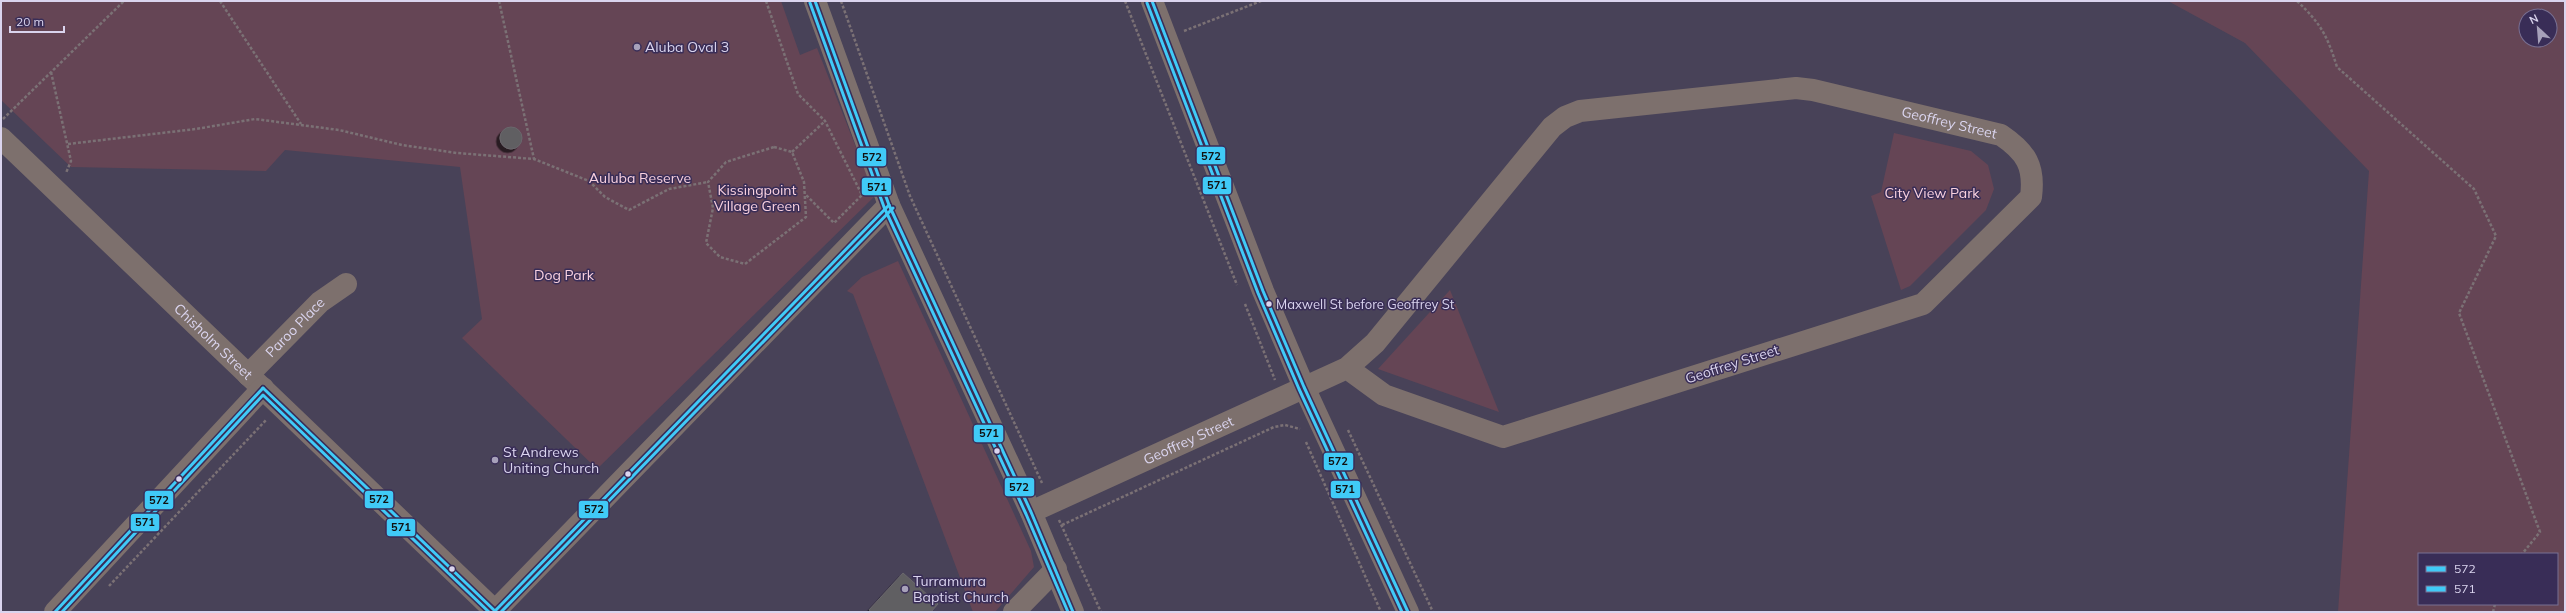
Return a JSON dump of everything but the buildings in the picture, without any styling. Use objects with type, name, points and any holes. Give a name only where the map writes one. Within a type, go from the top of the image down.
[{"type":"street","points":[[815,1],[889,205],[1031,512],[1073,612]]},
{"type":"street","points":[[1152,1],[1263,291],[1304,387],[1408,612]]},
{"type":"street","name":"Geoffrey Street","points":[[1031,512],[1346,368],[1375,343],[1552,127],[1565,117],[1580,111],[1796,88],[1813,90],[2001,135],[2019,148],[2030,165],[2033,181],[2032,197],[1923,304],[1503,438],[1384,394],[1346,368]]},
{"type":"street","name":"Chisholm Street","points":[[1,138],[495,612]]},
{"type":"street","points":[[495,612],[889,205]]},
{"type":"street","name":"Paroo Place","points":[[55,612],[255,382],[320,302],[346,284]]},
{"type":"street","points":[[1014,612],[1056,569]]},
{"type":"path","points":[[1,120],[124,1]]},
{"type":"path","points":[[220,1],[301,125]]},
{"type":"path","points":[[499,1],[534,159]]},
{"type":"path","points":[[766,1],[798,94],[825,121],[862,195],[834,223],[805,194]]},
{"type":"path","points":[[841,1],[910,196],[1042,483]]},
{"type":"path","points":[[1125,1],[1238,286]]},
{"type":"path","points":[[1166,38],[1261,1]]},
{"type":"path","points":[[2297,1],[2319,22],[2330,44],[2337,66],[2474,190],[2496,236],[2459,313],[2540,532],[2523,553]]},
{"type":"path","points":[[51,71],[71,161],[58,192]]},
{"type":"path","points":[[68,144],[196,129],[255,119],[339,130],[402,145],[457,153],[534,159],[589,181],[605,197],[629,210],[669,189],[708,182],[726,162],[752,152],[774,146],[792,152],[804,182],[806,217],[745,264],[720,257],[706,242],[713,208],[708,182]]},
{"type":"path","points":[[792,152],[825,121]]},
{"type":"path","points":[[1244,301],[1276,381]]},
{"type":"path","points":[[106,589],[269,417]]},
{"type":"path","points":[[1297,423],[1381,612]]},
{"type":"path","points":[[1062,525],[1274,427],[1285,425],[1300,429]]},
{"type":"path","points":[[1348,429],[1433,612]]},
{"type":"path","points":[[1059,520],[1101,612]]},
{"type":"green space","name":"Auluba Reserve","points":[[1,1],[781,1],[800,55],[817,48],[875,196],[597,469],[462,338],[482,319],[460,167],[285,150],[266,171],[71,167],[1,100]]},
{"type":"green space","points":[[2168,1],[2565,1],[2565,612],[2338,612],[2369,171],[2245,43]]},
{"type":"green space","name":"City View Park","points":[[1894,133],[1971,151],[1988,165],[1994,189],[1986,210],[1910,286],[1901,290],[1871,196],[1881,192]]},
{"type":"green space","points":[[898,261],[1031,551],[1034,567],[995,612],[973,612],[853,294],[847,291],[862,277]]},
{"type":"green space","points":[[1450,290],[1499,412],[1378,369]]},
{"type":"transit line","name":"572","points":[[815,1],[889,205],[1031,512],[1073,612]]},
{"type":"transit line","name":"572","points":[[1152,1],[1263,291],[1304,387],[1408,612]]},
{"type":"transit line","name":"571","points":[[810,3],[884,207],[1026,514],[1068,612]]},
{"type":"transit line","name":"571","points":[[1147,3],[1258,293],[1299,389],[1402,612]]},
{"type":"transit line","name":"572","points":[[495,611],[889,205]]},
{"type":"transit line","name":"571","points":[[501,612],[893,208]]},
{"type":"transit line","name":"572","points":[[263,388],[495,611]]},
{"type":"transit line","name":"572","points":[[55,612],[263,388]]},
{"type":"transit line","name":"571","points":[[62,612],[263,395],[489,612]]},
{"type":"place","name":"Aluba Oval 3","points":[[637,47]]},
{"type":"place","name":"Maxwell St before Geoffrey St","points":[[1269,304]]},
{"type":"place","name":"St Andrews Uniting Church","points":[[495,460]]},
{"type":"place","name":"Turramurra Baptist Church","points":[[905,589]]},
{"type":"park label","name":"Kissingpoint Village Green","points":[[757,198]]},
{"type":"park label","name":"Dog Park","points":[[564,275]]}]
